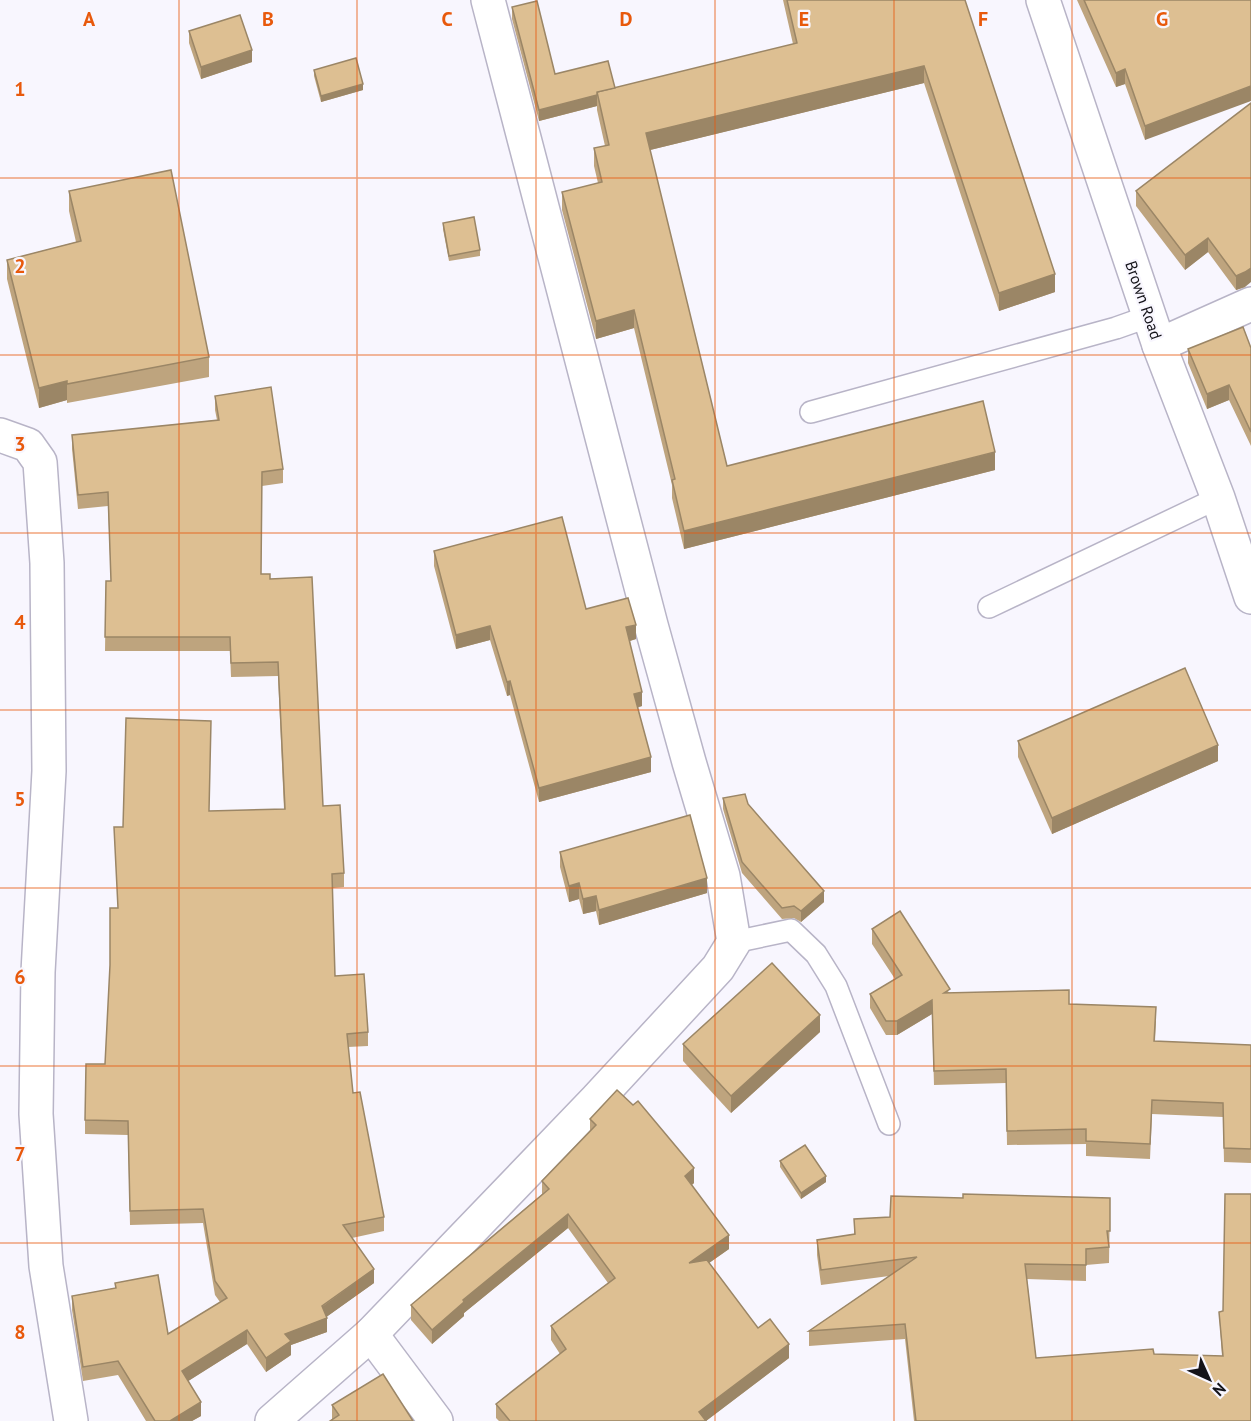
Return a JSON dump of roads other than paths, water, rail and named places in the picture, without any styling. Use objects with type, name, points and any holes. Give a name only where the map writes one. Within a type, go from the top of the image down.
[{"type":"street","points":[[272,1421],[371,1334],[596,1100],[718,968],[734,942],[723,876],[651,625],[488,0]]},
{"type":"street","name":"Brown Road","points":[[1043,0],[1154,331],[1218,498],[1251,597]]},
{"type":"street","points":[[1154,331],[1251,304]]},
{"type":"street","points":[[0,435],[28,445],[40,462],[47,563],[49,771],[38,972],[36,1114],[46,1266],[71,1421]]},
{"type":"street","points":[[371,1334],[436,1421]]},
{"type":"lane","points":[[811,412],[1116,328],[1154,331]]},
{"type":"lane","points":[[989,607],[1218,498]]},
{"type":"lane","points":[[734,942],[791,930],[816,954],[836,986],[889,1124]]}]
